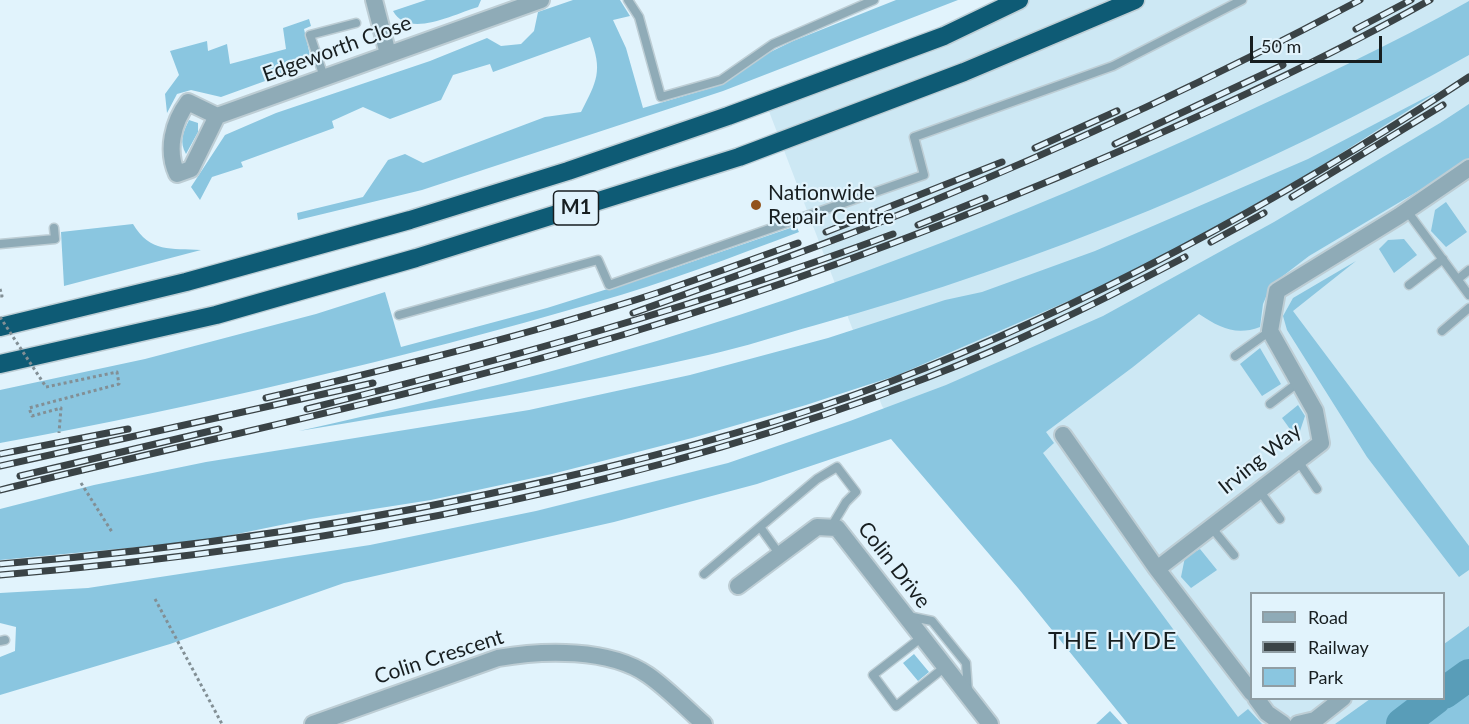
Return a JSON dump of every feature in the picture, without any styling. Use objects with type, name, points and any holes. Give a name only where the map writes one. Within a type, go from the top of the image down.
[{"type":"highway","name":"M1","points":[[0,327],[186,282],[410,220],[568,171],[728,116],[944,36],[1019,0]]},
{"type":"highway","name":"M1","points":[[0,364],[216,315],[416,258],[739,157],[964,72],[1135,0]]},
{"type":"street","points":[[374,0],[388,54]]},
{"type":"street","name":"Edgeworth Close","points":[[217,116],[541,0]]},
{"type":"street","points":[[1270,331],[1277,291],[1407,211],[1469,168]]},
{"type":"street","name":"Irving Way","points":[[1157,569],[1321,443],[1315,411],[1270,331]]},
{"type":"street","points":[[1063,435],[1157,569],[1250,692]]},
{"type":"street","name":"Colin Drive","points":[[738,586],[817,527],[837,528],[990,724]]},
{"type":"street","name":"Colin Crescent","points":[[313,724],[498,658],[528,653],[597,655],[626,663],[648,675],[704,724]]},
{"type":"street","points":[[1257,700],[1267,712],[1283,724]]},
{"type":"street","points":[[1298,724],[1315,720],[1342,700]]},
{"type":"lane","points":[[628,0],[639,17],[661,97],[721,80],[773,44],[874,0]]},
{"type":"lane","points":[[399,315],[598,260],[609,285],[924,175],[914,136],[1113,66],[1242,0]]},
{"type":"lane","points":[[324,77],[310,35],[356,23]]},
{"type":"lane","points":[[1407,211],[1469,294]]},
{"type":"lane","points":[[0,244],[55,238],[54,228]]},
{"type":"lane","points":[[1409,285],[1443,259]]},
{"type":"lane","points":[[1458,279],[1469,270]]},
{"type":"lane","points":[[1442,331],[1469,308]]},
{"type":"lane","points":[[1234,356],[1270,331]]},
{"type":"lane","points":[[1270,404],[1299,382]]},
{"type":"lane","points":[[1298,461],[1317,489]]},
{"type":"lane","points":[[704,574],[817,479],[837,467],[856,492],[846,502],[831,527]]},
{"type":"lane","points":[[1259,490],[1280,519]]},
{"type":"lane","points":[[760,527],[780,555]]},
{"type":"lane","points":[[1212,527],[1234,555]]},
{"type":"lane","points":[[905,615],[932,621],[966,663],[968,696]]},
{"type":"lane","points":[[922,637],[873,675],[896,706],[945,667]]},
{"type":"path","points":[[0,289],[0,296]]},
{"type":"path","points":[[0,317],[46,387],[117,372],[119,384],[29,408],[32,416],[61,408],[59,433]]},
{"type":"path","points":[[81,483],[112,532]]},
{"type":"path","points":[[155,599],[222,724]]},
{"type":"shaded area","points":[[1006,0],[1469,0],[1469,672],[1445,691],[1445,592],[1250,592],[1250,700],[1434,700],[1401,724],[1129,724],[882,406],[762,93],[905,44]]},
{"type":"green space","points":[[426,0],[481,0],[478,7],[445,19],[420,24],[400,19],[393,11]]},
{"type":"green space","points":[[573,0],[620,0],[630,16],[613,20],[626,48],[643,108],[721,85],[762,56],[793,41],[896,0],[958,0],[723,91],[422,190],[298,220],[297,213],[363,197],[388,160],[405,154],[423,163],[545,117],[581,112],[596,76],[596,59],[590,37],[493,72],[490,64],[453,75],[441,100],[390,119],[363,107],[332,121],[334,128],[241,162],[243,167],[212,177],[200,200],[191,187],[225,135],[276,113],[430,61],[487,38],[501,46],[521,44],[534,31],[538,12]]},
{"type":"green space","points":[[1469,1],[1469,55],[1312,137],[1232,175],[1150,210],[985,273],[722,352],[555,387],[299,431],[471,391],[658,341],[905,257],[1148,157],[1349,63]]},
{"type":"green space","points":[[309,19],[311,26],[304,29],[312,64],[221,97],[191,90],[177,94],[167,113],[165,94],[179,75],[170,51],[207,41],[208,51],[227,44],[230,64],[286,49],[283,28]]},
{"type":"green space","points":[[1440,90],[1315,170],[1188,243],[1110,283],[898,375],[692,438],[552,474],[431,500],[310,519],[203,541],[0,560],[0,509],[94,485],[206,462],[529,410],[690,375],[828,338],[945,300],[982,292],[1095,251],[1308,159]]},
{"type":"green space","points":[[1469,104],[1469,158],[1309,256],[1271,285],[1263,304],[1260,327],[1236,331],[1214,323],[1199,314],[1046,432],[1054,443],[1043,453],[1238,717],[1248,709],[1262,724],[1128,724],[1018,588],[891,439],[757,484],[614,522],[344,583],[170,644],[0,695],[0,657],[15,651],[16,627],[0,623],[0,593],[88,588],[370,545],[536,511],[728,463],[946,385],[1103,316],[1274,222]]},
{"type":"green space","points":[[189,120],[198,123],[198,132],[186,154],[183,137]]},
{"type":"green space","points":[[1446,202],[1467,232],[1446,247],[1431,231],[1435,210]]},
{"type":"green space","points":[[133,224],[147,240],[154,244],[171,249],[201,250],[64,286],[61,232]]},
{"type":"green space","points":[[796,226],[799,232],[698,269],[622,295],[523,323],[375,362],[226,397],[0,443],[0,390],[145,359],[316,314],[385,292],[401,347],[547,308]]},
{"type":"green space","points":[[1404,239],[1417,255],[1394,273],[1379,249],[1388,240]]},
{"type":"green space","points":[[1356,261],[1293,311],[1469,546],[1469,570],[1459,577],[1367,457],[1287,330],[1283,316],[1293,298]]},
{"type":"green space","points":[[1260,348],[1281,384],[1262,396],[1240,364]]},
{"type":"green space","points":[[1298,405],[1305,416],[1300,431],[1295,436],[1282,418]]},
{"type":"green space","points":[[1200,549],[1217,570],[1191,588],[1181,577],[1185,557]]},
{"type":"green space","points":[[1469,626],[1469,724],[1335,724],[1369,700],[1445,700],[1445,643]]},
{"type":"green space","points":[[914,654],[929,672],[918,681],[903,663]]},
{"type":"green space","points":[[1110,711],[1122,724],[1096,724]]},
{"type":"waterway","points":[[1445,692],[1469,675]]},
{"type":"waterway","points":[[1402,724],[1433,700]]},
{"type":"railway","points":[[633,313],[851,233],[979,182],[1199,82],[1360,0]]},
{"type":"railway","points":[[1356,29],[1411,0]]},
{"type":"railway","points":[[0,490],[473,376],[629,333],[792,280],[953,220],[1153,136],[1294,71],[1430,0]]},
{"type":"railway","points":[[1115,144],[1283,65]]},
{"type":"railway","points":[[0,564],[208,542],[415,509],[638,459],[809,411],[968,350],[1116,282],[1188,245],[1331,164],[1469,77]]},
{"type":"railway","points":[[1292,197],[1443,105]]},
{"type":"railway","points":[[1035,148],[1117,111]]},
{"type":"railway","points":[[826,232],[1002,162]]},
{"type":"railway","points":[[918,225],[985,198]]},
{"type":"railway","points":[[1211,242],[1264,213]]},
{"type":"railway","points":[[307,409],[602,330],[748,285],[893,234]]},
{"type":"railway","points":[[266,398],[512,337],[657,293],[798,243]]},
{"type":"railway","points":[[0,575],[117,564],[353,531],[470,509],[587,483],[702,453],[815,418],[959,365],[1122,290],[1185,257]]},
{"type":"railway","points":[[0,466],[373,383]]},
{"type":"railway","points":[[0,454],[128,429]]},
{"type":"railway","points":[[20,476],[219,429]]},
{"type":"place","name":"Nationwide Repair Centre","points":[[756,205]]},
{"type":"district","name":"THE HYDE","points":[[1113,641]]}]
